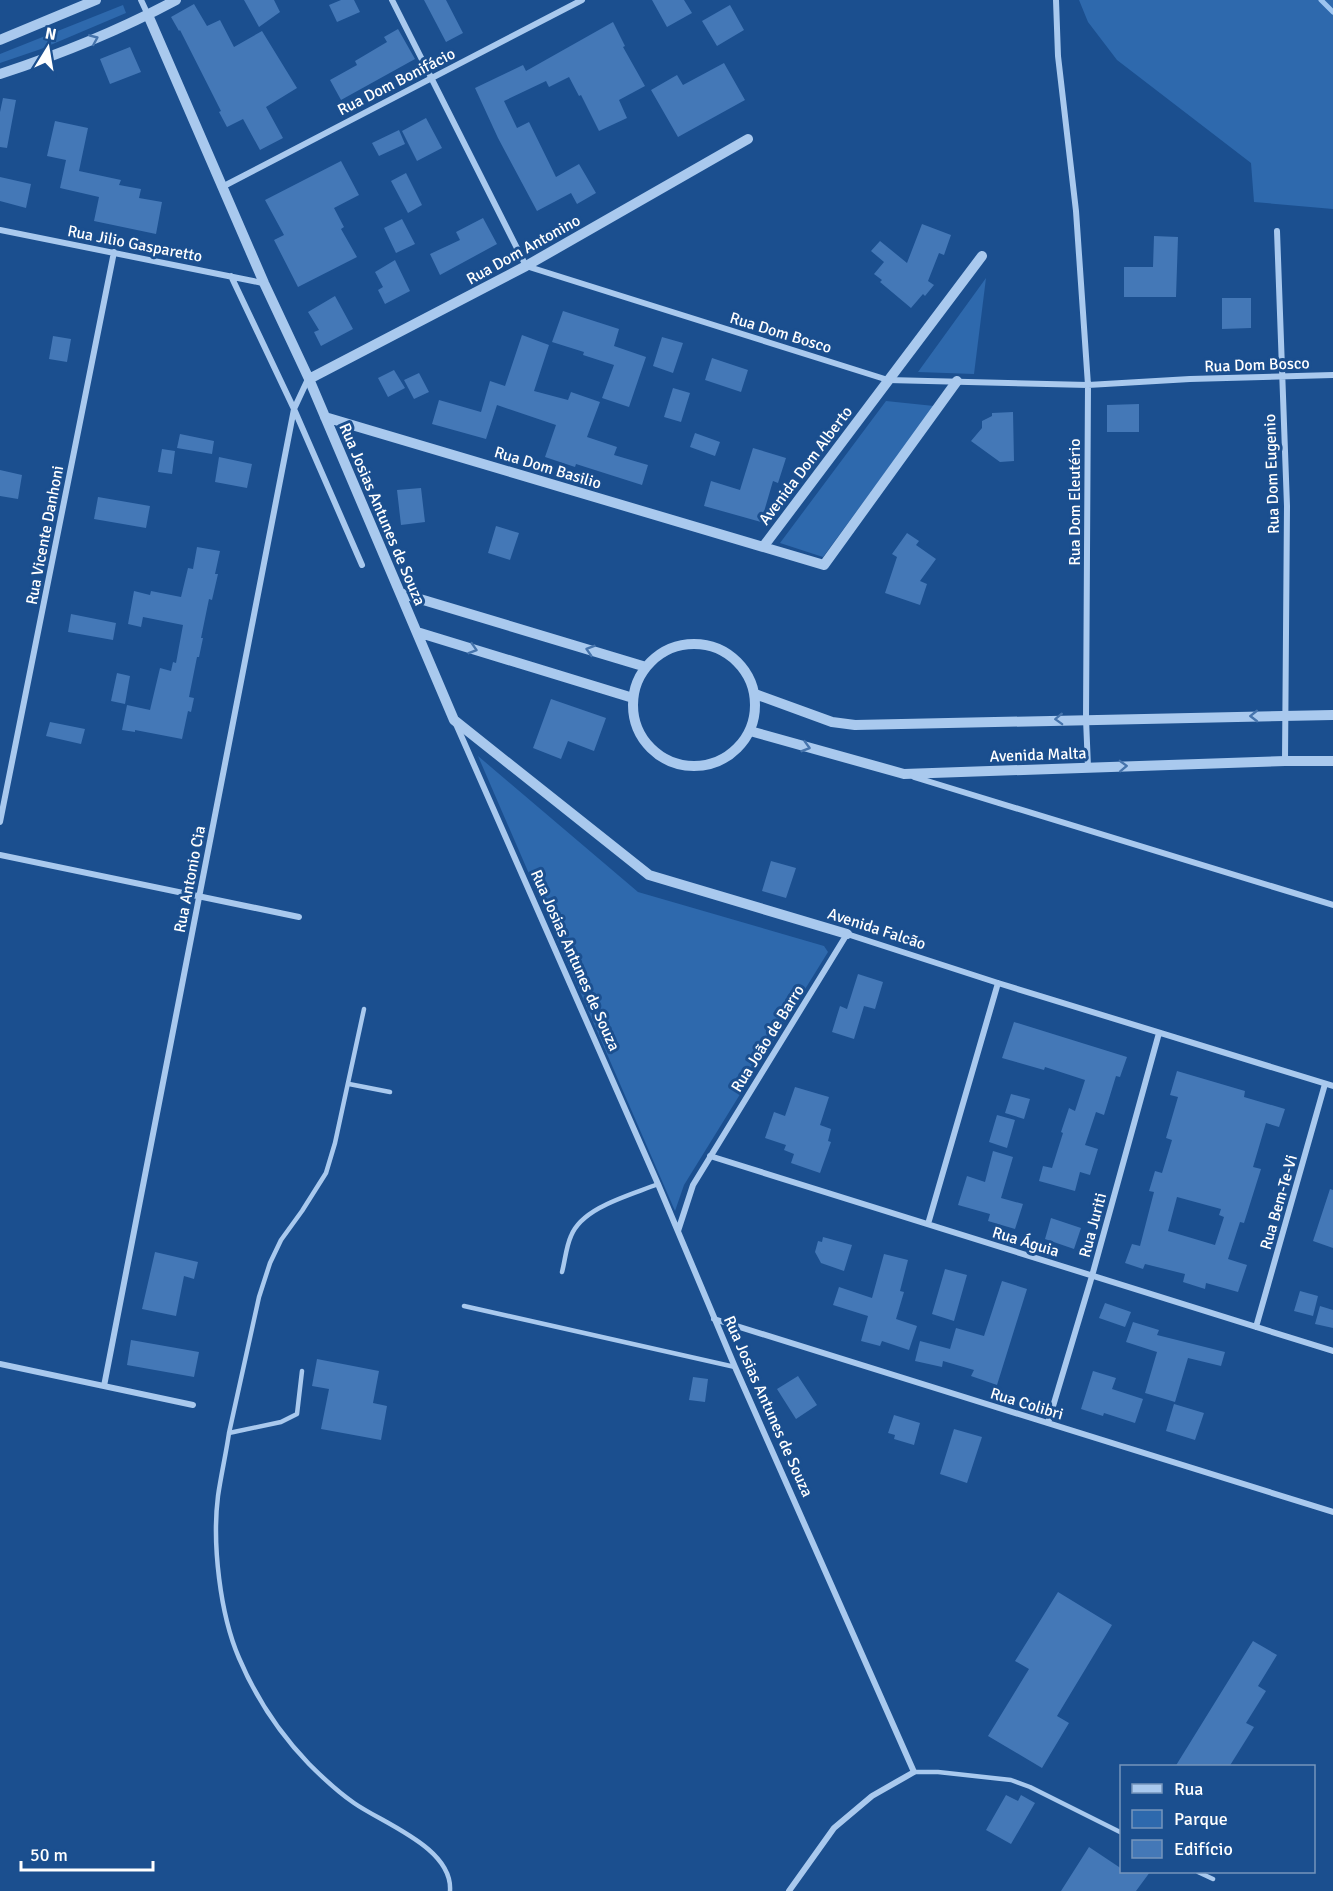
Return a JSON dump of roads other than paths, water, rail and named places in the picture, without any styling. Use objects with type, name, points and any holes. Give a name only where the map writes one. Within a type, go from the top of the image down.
[{"type":"street","points":[[0,40],[96,0]]},
{"type":"street","name":"Rua Josias Antunes de Souza","points":[[141,0],[264,283],[309,379],[454,720],[658,1184],[714,1319],[914,1772]]},
{"type":"street","points":[[0,74],[57,55],[148,15],[176,0]]},
{"type":"street","points":[[392,0],[526,266]]},
{"type":"street","name":"Rua Dom Bonifácio","points":[[222,187],[582,0]]},
{"type":"street","name":"Rua Dom Eleutério","points":[[1056,0],[1058,56],[1076,211],[1088,385],[1086,719],[1088,767]]},
{"type":"street","name":"Rua Dom Antonino","points":[[309,379],[526,266],[748,139]]},
{"type":"street","name":"Rua Jilio Gasparetto","points":[[0,230],[264,283]]},
{"type":"street","name":"Rua Dom Eugenio","points":[[1277,231],[1287,507],[1285,761]]},
{"type":"street","name":"Rua Vicente Danhoni","points":[[0,822],[114,252]]},
{"type":"street","name":"Avenida Dom Alberto","points":[[957,381],[824,565],[763,547],[982,256]]},
{"type":"street","name":"Rua Dom Bosco","points":[[526,266],[888,380],[1088,385],[1333,375]]},
{"type":"street","points":[[231,276],[294,409],[362,565]]},
{"type":"street","name":"Rua Antonio Cia","points":[[104,1386],[294,409],[309,379]]},
{"type":"street","name":"Rua Dom Basilio","points":[[325,417],[763,547]]},
{"type":"street","points":[[400,593],[646,667]]},
{"type":"street","points":[[417,632],[633,698]]},
{"type":"street","points":[[696,644],[715,647],[732,657],[745,670],[755,694],[756,707],[750,731],[734,752],[716,762],[697,766],[671,762],[659,755],[641,736],[636,724],[633,698],[635,687],[646,667],[665,651],[677,646],[696,644]]},
{"type":"street","name":"Avenida Malta","points":[[755,694],[832,722],[855,725],[1333,715]]},
{"type":"street","name":"Avenida Falcão","points":[[454,720],[649,875],[847,934],[1333,1086]]},
{"type":"street","name":"Avenida Malta","points":[[750,731],[904,774],[1333,761]]},
{"type":"street","points":[[904,774],[1333,905]]},
{"type":"street","points":[[0,855],[299,917]]},
{"type":"street","name":"Rua João de Barro","points":[[678,1232],[693,1185],[847,934]]},
{"type":"street","points":[[928,1224],[998,983]]},
{"type":"street","name":"Rua Juriti","points":[[1048,1423],[1092,1276],[1159,1033]]},
{"type":"street","name":"Rua Bem-Te-Vi","points":[[1256,1327],[1325,1083]]},
{"type":"street","name":"Rua Águia","points":[[710,1156],[1333,1351]]},
{"type":"street","name":"Rua Colibri","points":[[714,1319],[1333,1512]]},
{"type":"street","points":[[0,1364],[193,1405]]},
{"type":"street","points":[[789,1891],[834,1828],[872,1796],[914,1772]]},
{"type":"lane","points":[[364,1009],[349,1084],[326,1173],[281,1240],[270,1263],[259,1297],[229,1433],[218,1497],[216,1542],[225,1609],[238,1656],[263,1706],[297,1751],[354,1803],[415,1839],[430,1851],[446,1867],[451,1884],[450,1891]]},
{"type":"lane","points":[[349,1084],[390,1092]]},
{"type":"lane","points":[[562,1272],[571,1234],[585,1216],[617,1200],[658,1184]]},
{"type":"lane","points":[[464,1306],[735,1367]]},
{"type":"lane","points":[[229,1433],[281,1422],[297,1414],[302,1371]]},
{"type":"lane","points":[[914,1772],[1011,1780],[1030,1787],[1120,1832]]},
{"type":"lane","points":[[1200,1873],[1213,1879]]},
{"type":"waterway","points":[[1321,0],[1333,12]]}]
